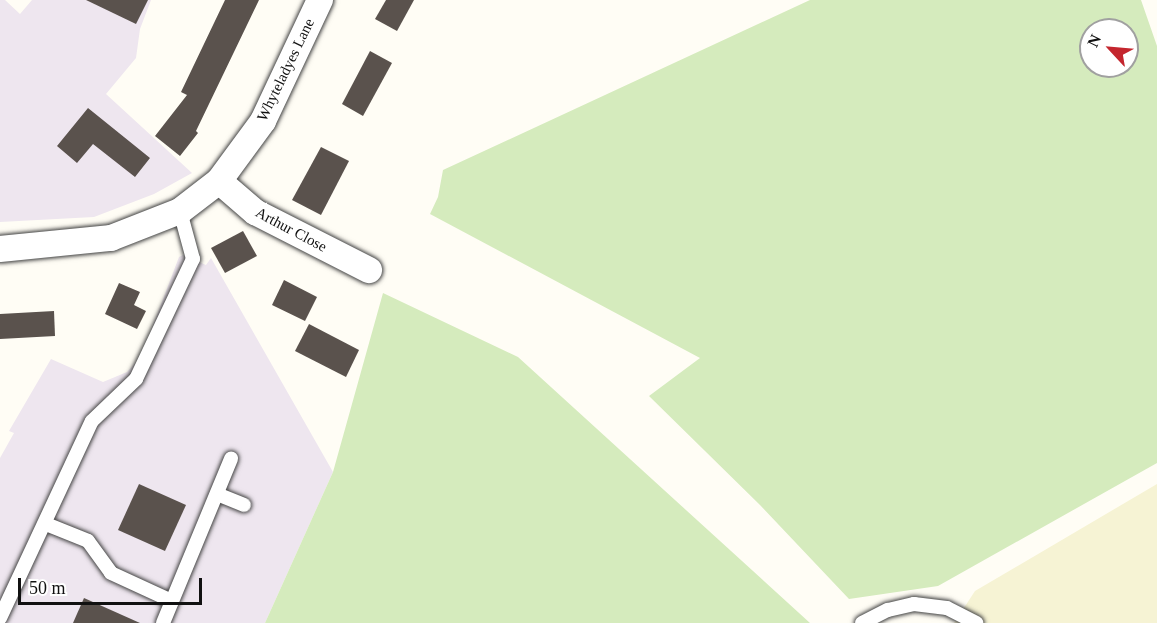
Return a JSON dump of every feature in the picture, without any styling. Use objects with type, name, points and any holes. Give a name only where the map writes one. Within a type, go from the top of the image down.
[{"type":"street","name":"Whyteladyes Lane","points":[[0,249],[111,238],[180,211],[219,181],[263,121],[320,0]]},
{"type":"street","name":"Arthur Close","points":[[219,181],[255,212],[369,270]]},
{"type":"lane","points":[[0,618],[46,524],[92,421],[136,378],[193,259],[180,211]]},
{"type":"lane","points":[[163,623],[231,459]]},
{"type":"lane","points":[[217,494],[244,505]]},
{"type":"lane","points":[[46,524],[88,541],[111,573],[172,601]]},
{"type":"lane","points":[[862,623],[888,610],[914,604],[946,608],[976,623]]},
{"type":"shaded area","points":[[0,0],[5,0],[20,14],[32,0],[151,0],[140,29],[136,58],[106,94],[192,173],[154,194],[94,217],[0,222]]},
{"type":"shaded area","points":[[183,255],[206,265],[211,258],[333,472],[265,623],[0,623],[0,458],[14,433],[9,431],[51,359],[103,382],[127,372],[141,357],[179,257]]},
{"type":"shaded area","points":[[1157,484],[1157,623],[954,623],[975,591]]},
{"type":"green space","points":[[810,0],[1141,0],[1157,46],[1157,463],[938,586],[849,599],[760,505],[649,396],[700,358],[430,214],[438,197],[443,170]]},
{"type":"green space","points":[[383,293],[518,357],[810,623],[265,623],[333,472]]},
{"type":"building","points":[[86,0],[148,0],[136,24]]},
{"type":"building","points":[[225,0],[259,0],[196,131],[198,133],[180,156],[155,136],[187,95],[181,92]]},
{"type":"building","points":[[386,0],[414,0],[397,31],[375,19]]},
{"type":"building","points":[[370,51],[392,63],[363,116],[342,104]]},
{"type":"building","points":[[88,108],[150,158],[135,177],[93,144],[77,163],[57,146]]},
{"type":"building","points":[[321,147],[349,161],[321,215],[292,200]]},
{"type":"building","points":[[243,231],[257,256],[225,273],[211,248]]},
{"type":"building","points":[[284,280],[317,297],[305,321],[272,305]]},
{"type":"building","points":[[119,283],[140,292],[134,305],[146,311],[137,329],[105,314]]},
{"type":"building","points":[[54,311],[55,336],[0,339],[0,314]]},
{"type":"building","points":[[309,324],[359,350],[346,377],[295,351]]},
{"type":"building","points":[[139,484],[186,505],[165,551],[118,530]]},
{"type":"building","points":[[84,598],[140,623],[73,623]]}]
